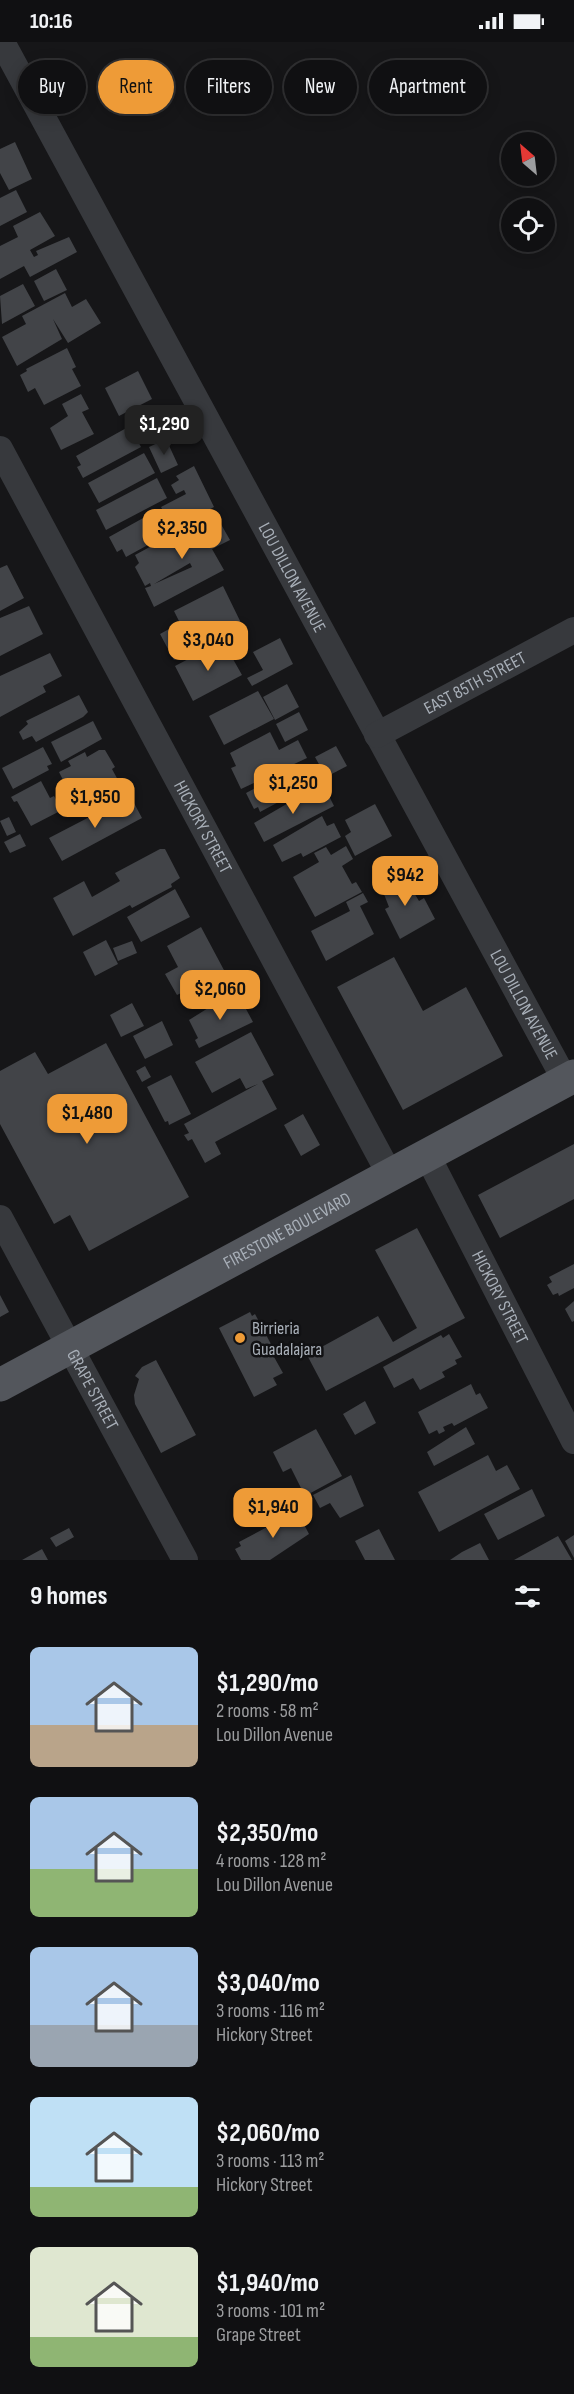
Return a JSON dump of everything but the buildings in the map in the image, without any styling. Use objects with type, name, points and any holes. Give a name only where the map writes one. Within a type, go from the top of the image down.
[{"type":"main road","name":"FIRESTONE BOULEVARD","points":[[0,1385],[569,1078]]},
{"type":"street","name":"LOU DILLON AVENUE","points":[[2,42],[377,735],[569,1078]]},
{"type":"street","name":"HICKORY STREET","points":[[0,449],[390,1174]]},
{"type":"street","name":"EAST 85TH STREET","points":[[377,735],[574,630]]},
{"type":"street","name":"HICKORY STREET","points":[[427,1155],[574,1442]]},
{"type":"street","name":"GRAPE STREET","points":[[0,1218],[185,1560]]},
{"type":"place","name":"Birrieria Guadalajara","points":[[240,1338]]}]
